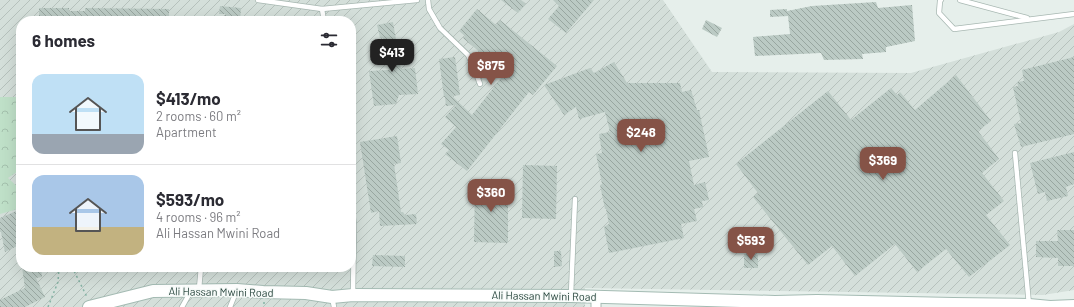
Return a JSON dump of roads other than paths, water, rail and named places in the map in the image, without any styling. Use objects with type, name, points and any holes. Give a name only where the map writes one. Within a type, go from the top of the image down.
[{"type":"main road","name":"Ali Hassan Mwini Road","points":[[90,306],[153,291],[237,290],[306,293],[333,302],[352,295],[571,296],[596,302],[776,305],[817,301],[953,305],[1029,305],[1050,307],[1074,306]]},
{"type":"lane","points":[[258,0],[322,9],[417,0]]},
{"type":"lane","points":[[428,0],[430,10],[440,28],[468,55],[480,84]]},
{"type":"lane","points":[[941,0],[939,12],[954,29],[1074,14]]},
{"type":"lane","points":[[960,0],[1030,19]]},
{"type":"lane","points":[[322,9],[323,16]]},
{"type":"lane","points":[[1015,153],[1029,305]]},
{"type":"lane","points":[[571,296],[575,199]]},
{"type":"lane","points":[[182,307],[195,291],[200,272]]},
{"type":"lane","points":[[352,272],[352,295]]},
{"type":"lane","points":[[230,307],[237,290]]}]
